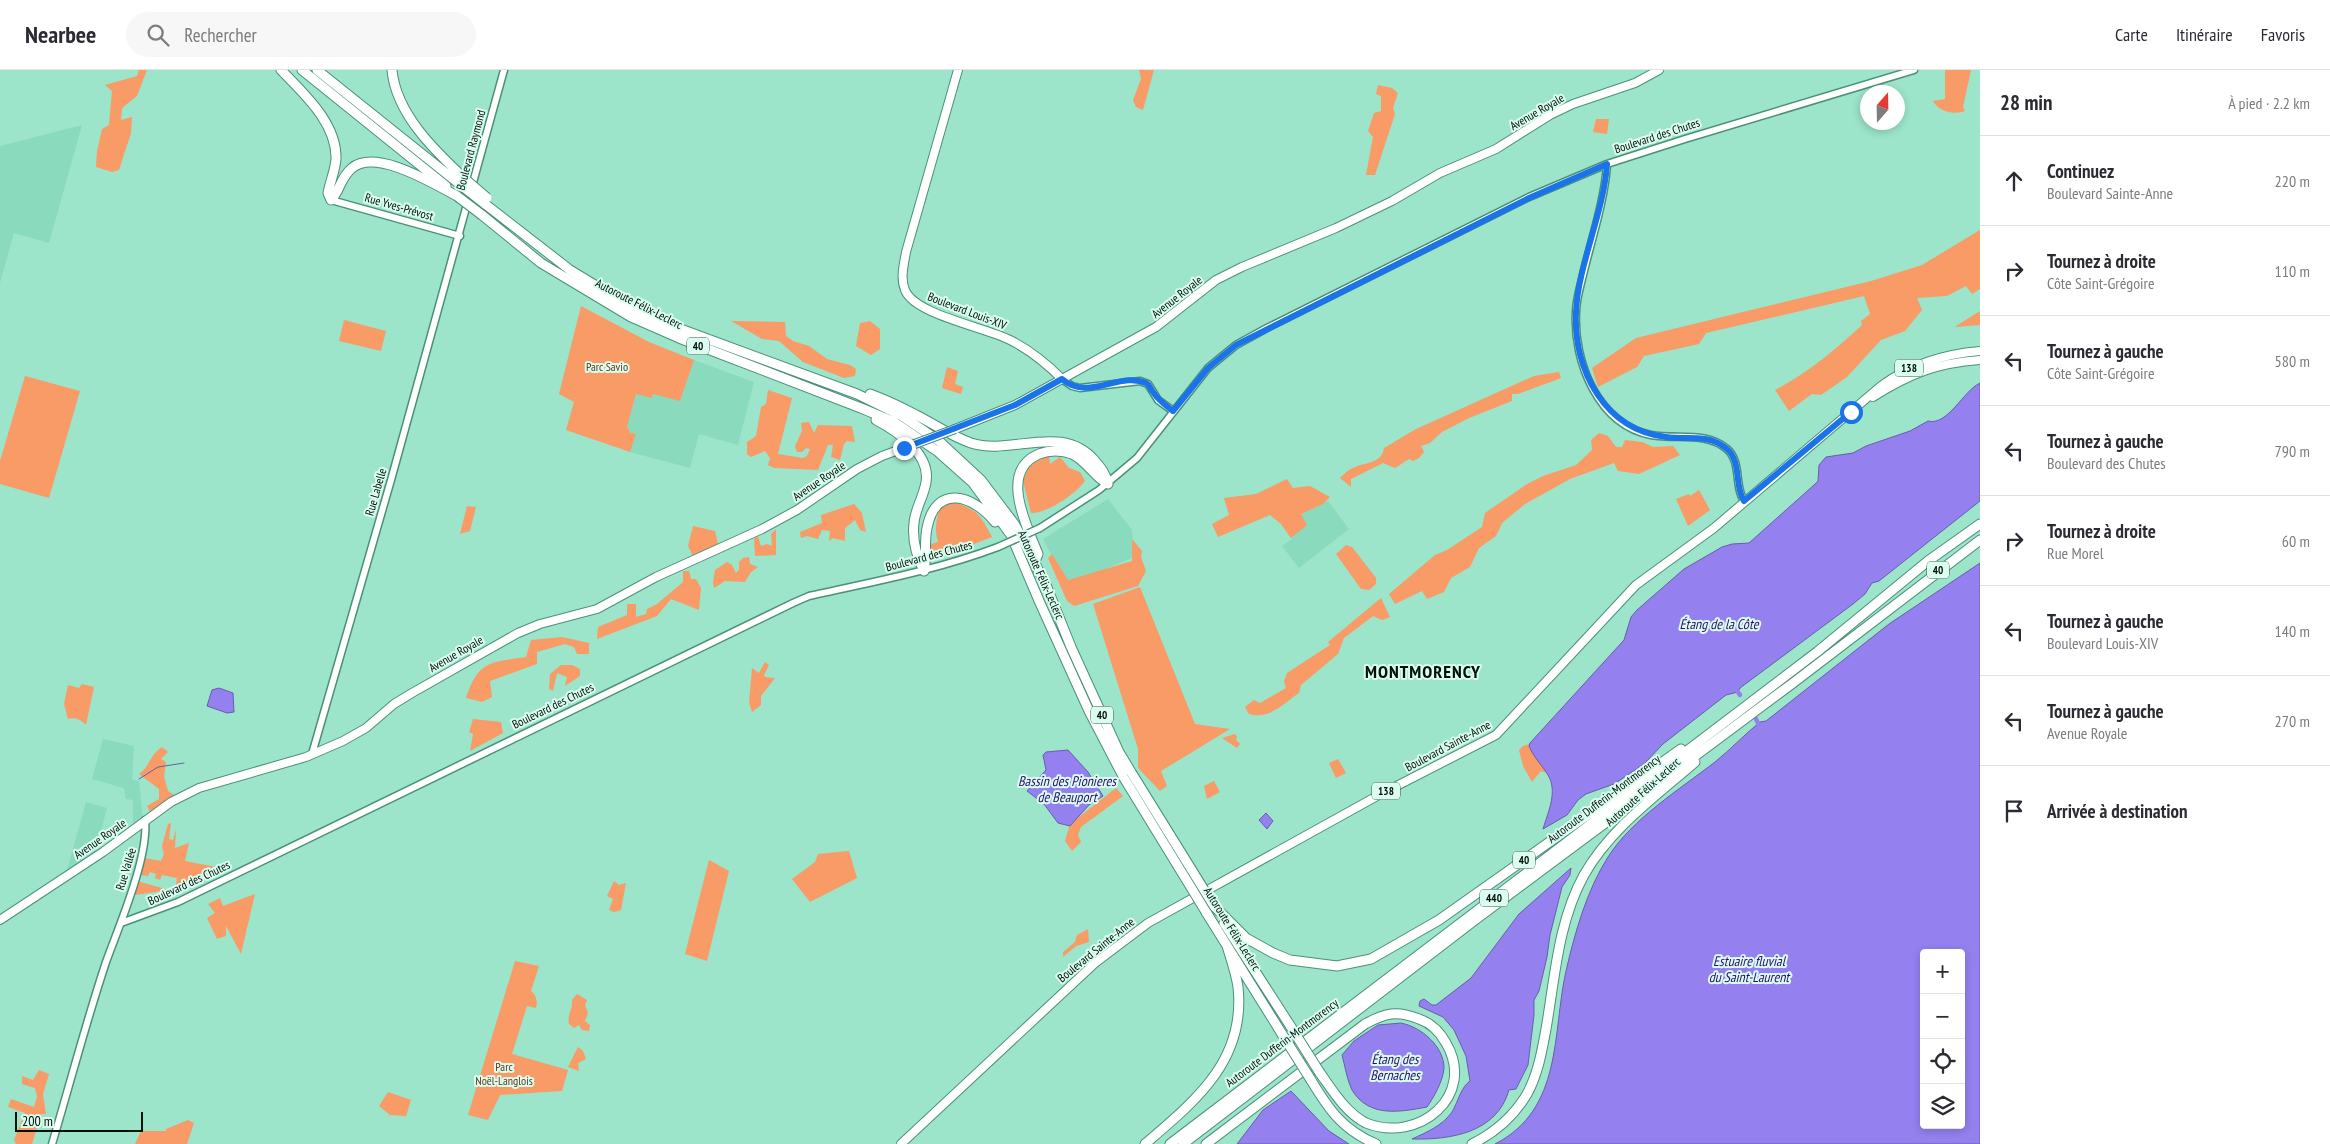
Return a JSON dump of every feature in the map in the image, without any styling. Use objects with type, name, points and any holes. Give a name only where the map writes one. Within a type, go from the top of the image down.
[{"type":"highway","points":[[280,70],[322,116],[332,135],[336,160],[328,193],[331,200]]},
{"type":"highway","name":"Autoroute Félix-Leclerc","points":[[302,70],[541,263],[631,317],[679,338],[894,422],[916,435],[973,483],[1011,534],[1089,711],[1128,775],[1206,912],[1334,1116],[1357,1135],[1376,1144]]},
{"type":"highway","name":"Autoroute Félix-Leclerc","points":[[318,70],[464,183],[526,236],[570,270],[636,310],[675,327],[857,394],[912,422],[959,458],[981,480],[1015,525],[1035,561],[1128,775],[1214,906]]},
{"type":"highway","points":[[392,70],[393,81],[400,100],[414,123],[464,183]]},
{"type":"highway","points":[[331,200],[344,175],[355,166],[366,163],[386,164],[405,170],[458,196]]},
{"type":"highway","points":[[857,394],[864,392],[890,402],[957,437],[983,446],[1023,445],[1048,440],[1070,444],[1093,459],[1107,476],[1108,484]]},
{"type":"highway","points":[[860,408],[908,442],[915,450],[926,472],[924,492],[914,522],[916,547],[924,571]]},
{"type":"highway","points":[[1035,561],[1038,554],[1020,507],[1017,490],[1019,474],[1026,463],[1044,452],[1058,450],[1072,454],[1082,460],[1101,481],[1108,484]]},
{"type":"highway","points":[[924,571],[926,532],[930,516],[944,499],[955,497],[966,499],[976,504],[988,514],[1004,532],[1024,567]]},
{"type":"highway","points":[[1928,561],[1980,516]]},
{"type":"highway","name":"Autoroute Dufferin-Montmorency","points":[[1170,1144],[1817,652],[1928,561],[1980,524]]},
{"type":"highway","name":"Autoroute Dufferin-Montmorency","points":[[1184,1144],[1483,914],[1980,540]]},
{"type":"highway","points":[[1897,602],[1980,548]]},
{"type":"highway","name":"40","points":[[1214,906],[1246,938],[1290,960],[1336,966],[1372,959],[1439,920],[1817,652]]},
{"type":"highway","name":"Autoroute Félix-Leclerc","points":[[1472,1144],[1492,1132],[1513,1114],[1533,1081],[1541,1056],[1566,917],[1573,898],[1592,863],[1607,842],[1634,815],[1752,713]]},
{"type":"highway","points":[[1206,1144],[1357,1030],[1383,1014],[1406,1014],[1425,1021],[1440,1033],[1449,1048],[1454,1064],[1455,1082],[1447,1103],[1436,1115],[1407,1130],[1389,1130],[1367,1124],[1351,1112],[1320,1073],[1291,1027],[1214,906]]},
{"type":"highway","points":[[1144,1144],[1205,1089],[1226,1056],[1234,1032],[1238,1009],[1238,986],[1227,946]]},
{"type":"main road","name":"Boulevard Louis-XIV","points":[[958,70],[906,252],[903,270],[905,290],[916,303],[925,308],[960,322],[994,332],[1024,346],[1062,379]]},
{"type":"main road","name":"Avenue Royale","points":[[0,920],[103,852],[171,802],[199,788],[312,754],[366,728],[406,697],[518,633],[540,624],[598,609],[656,577],[762,529],[797,510],[857,469],[882,456],[1015,405],[1156,327],[1216,280],[1242,267],[1336,228],[1392,201],[1440,173],[1496,148],[1550,115],[1572,104],[1635,83],[1659,70]]},
{"type":"main road","name":"Boulevard Sainte-Anne","points":[[901,1144],[1088,969],[1135,932],[1379,795],[1496,735],[1636,585],[1701,538],[1881,386],[1918,364],[1948,354],[1980,351]]},
{"type":"main road","name":"Boulevard Sainte-Anne","points":[[1851,412],[1895,383],[1922,370],[1952,363],[1980,360]]},
{"type":"street","name":"Boulevard Raymond","points":[[460,236],[504,70]]},
{"type":"street","name":"Boulevard des Chutes","points":[[121,923],[178,902],[788,605],[809,596],[924,571],[962,560],[998,547],[1040,528],[1108,484],[1136,458],[1208,368],[1236,345],[1529,198],[1607,164],[1914,70]]},
{"type":"street","points":[[1607,164],[1576,313],[1578,338],[1586,373],[1603,404],[1623,422],[1635,429],[1649,435],[1668,438],[1701,437],[1717,441],[1729,450],[1736,462],[1740,495],[1744,501]]},
{"type":"street","name":"Rue Yves-Prévost","points":[[331,200],[460,236]]},
{"type":"street","name":"Rue Labelle","points":[[312,754],[460,236]]},
{"type":"street","name":"Boulevard Louis-XIV","points":[[1062,379],[1072,386],[1080,388],[1140,381],[1148,384],[1158,400],[1173,411]]},
{"type":"street","name":"Rue Vallée","points":[[121,923],[146,842],[145,820]]},
{"type":"street","points":[[52,1144],[106,963],[121,923]]},
{"type":"shaded area","points":[[82,125],[49,243],[14,233],[0,283],[0,146]]},
{"type":"shaded area","points":[[694,360],[754,382],[738,445],[699,434],[690,468],[630,452],[635,435],[627,427],[636,394],[652,397],[653,394],[680,400]]},
{"type":"shaded area","points":[[1108,499],[1132,530],[1134,557],[1067,585],[1043,539]]},
{"type":"shaded area","points":[[1328,501],[1349,529],[1299,568],[1282,546],[1292,539],[1281,524]]},
{"type":"shaded area","points":[[103,739],[134,746],[132,780],[139,781],[143,822],[133,829],[133,800],[126,799],[124,788],[92,779]]},
{"type":"shaded area","points":[[86,802],[107,808],[94,858],[65,877]]},
{"type":"green space","points":[[139,70],[147,70],[137,96],[122,108],[121,120],[132,117],[131,133],[119,170],[112,172],[96,167],[97,151],[102,129],[109,125],[112,91],[105,85],[137,76]]},
{"type":"green space","points":[[1139,70],[1154,70],[1143,110],[1136,107],[1133,100],[1141,79]]},
{"type":"green space","points":[[1945,70],[1971,70],[1963,107],[1965,111],[1947,112],[1939,108],[1933,101],[1945,99]]},
{"type":"green space","points":[[1378,85],[1392,88],[1398,93],[1393,108],[1395,114],[1375,175],[1366,175],[1373,137],[1368,131],[1374,113],[1381,111],[1381,96],[1376,94]]},
{"type":"green space","points":[[1596,119],[1609,119],[1607,134],[1593,132]]},
{"type":"green space","points":[[1980,230],[1980,289],[1972,294],[1966,286],[1947,296],[1917,298],[1922,310],[1905,331],[1881,340],[1847,377],[1821,395],[1812,394],[1789,411],[1775,390],[1821,360],[1862,325],[1861,321],[1870,314],[1864,296],[1706,333],[1699,344],[1644,356],[1637,367],[1598,387],[1592,368],[1636,338],[1871,281],[1922,265]]},
{"type":"green space","name":"Parc Savio","points":[[581,306],[649,342],[694,360],[680,401],[653,394],[652,398],[636,394],[627,427],[631,433],[636,434],[630,452],[566,430],[574,402],[559,394]]},
{"type":"green space","points":[[1980,311],[1980,325],[1955,327],[1956,326]]},
{"type":"green space","points":[[344,320],[386,331],[381,351],[339,341]]},
{"type":"green space","points":[[731,321],[785,322],[786,336],[793,341],[809,346],[827,359],[850,365],[856,369],[855,376],[844,378],[803,362],[779,341],[762,339]]},
{"type":"green space","points":[[870,321],[880,329],[880,349],[871,355],[856,346],[860,323]]},
{"type":"green space","points":[[947,367],[958,371],[955,384],[963,387],[961,394],[942,388]]},
{"type":"green space","points":[[1559,372],[1561,378],[1518,394],[1512,394],[1512,401],[1469,418],[1442,432],[1430,443],[1421,446],[1424,452],[1413,461],[1409,459],[1395,468],[1383,463],[1351,479],[1351,487],[1340,478],[1351,469],[1376,460],[1383,453],[1384,448],[1416,429],[1534,376]]},
{"type":"green space","points":[[25,376],[80,391],[49,498],[0,484],[0,461]]},
{"type":"green space","points":[[768,390],[792,398],[778,454],[803,458],[807,456],[810,449],[806,448],[802,452],[797,452],[795,446],[802,431],[801,423],[809,422],[814,433],[818,425],[852,426],[855,442],[847,441],[844,444],[840,460],[831,457],[833,445],[828,445],[818,470],[774,468],[768,465],[770,458],[765,451],[751,457],[747,454],[747,442],[756,436],[761,407],[766,404]]},
{"type":"green space","points":[[1599,433],[1608,436],[1616,447],[1622,447],[1625,440],[1642,442],[1653,447],[1673,446],[1680,455],[1639,474],[1618,471],[1614,463],[1570,479],[1525,504],[1502,523],[1496,536],[1479,548],[1470,567],[1451,578],[1444,592],[1427,599],[1422,591],[1395,604],[1389,594],[1435,555],[1447,550],[1482,527],[1485,513],[1527,484],[1543,476],[1576,465],[1592,450],[1591,440]]},
{"type":"green space","points":[[1049,456],[1050,464],[1060,457],[1069,468],[1080,472],[1085,481],[1075,492],[1052,507],[1031,513],[1023,481],[1030,464]]},
{"type":"green space","points":[[1287,479],[1293,488],[1310,486],[1330,497],[1323,504],[1301,514],[1307,525],[1291,538],[1281,524],[1270,515],[1218,537],[1212,524],[1229,515],[1224,498],[1256,494]]},
{"type":"green space","points":[[1699,490],[1710,510],[1688,526],[1676,499],[1689,494],[1690,496]]},
{"type":"green space","points":[[954,502],[974,511],[985,524],[992,537],[933,560],[928,545],[938,542],[936,528],[940,509],[942,504]]},
{"type":"green space","points":[[854,504],[862,513],[866,532],[860,530],[855,520],[845,528],[845,541],[833,538],[829,541],[830,531],[822,530],[818,539],[807,536],[801,538],[800,532],[822,523],[821,515]]},
{"type":"green space","points":[[467,506],[476,507],[470,531],[460,534]]},
{"type":"green space","points":[[693,526],[715,531],[719,549],[695,560],[688,546]]},
{"type":"green space","points":[[776,529],[776,555],[755,556],[754,539],[758,536],[761,546],[767,544],[772,546],[771,534]]},
{"type":"green space","points":[[1132,539],[1142,551],[1141,557],[1146,571],[1138,586],[1074,606],[1067,601],[1048,558],[1052,554],[1068,580],[1132,561]]},
{"type":"green space","points":[[1346,545],[1352,547],[1376,578],[1376,584],[1369,590],[1361,589],[1336,554]]},
{"type":"green space","points":[[749,557],[750,564],[758,567],[751,572],[745,582],[725,581],[714,588],[715,570],[727,562],[732,565],[736,573],[739,570],[739,562],[743,558]]},
{"type":"green space","points":[[683,571],[689,571],[691,579],[696,579],[701,588],[699,610],[671,599],[657,616],[597,639],[598,627],[627,615],[627,604],[636,604],[636,617],[646,614],[647,609],[657,604],[683,582]]},
{"type":"green space","points":[[1140,587],[1195,724],[1230,729],[1161,771],[1167,786],[1160,791],[1138,768],[1138,749],[1093,604]]},
{"type":"green space","points":[[1381,598],[1390,617],[1382,620],[1373,616],[1344,638],[1338,654],[1301,685],[1299,693],[1276,710],[1263,715],[1249,714],[1245,707],[1254,700],[1260,703],[1286,688],[1284,681],[1287,673],[1330,645],[1328,642]]},
{"type":"green space","points":[[562,637],[589,643],[589,654],[577,654],[574,647],[565,644],[537,652],[537,664],[490,681],[492,697],[482,702],[466,698],[475,677],[487,666],[494,662],[526,657],[531,640]]},
{"type":"green space","points":[[765,662],[769,665],[764,675],[765,677],[775,678],[761,696],[761,705],[752,712],[749,702],[752,668],[759,673]]},
{"type":"green space","points":[[561,665],[572,665],[580,669],[580,676],[565,686],[567,677],[557,673],[553,691],[549,689],[550,674]]},
{"type":"green space","points":[[82,684],[94,687],[86,725],[78,719],[68,719],[64,704],[68,685],[79,688]]},
{"type":"green space","points":[[473,719],[501,722],[503,733],[470,751],[473,734],[469,732]]},
{"type":"green space","points":[[1235,734],[1236,740],[1240,744],[1237,748],[1222,738]]},
{"type":"green space","points":[[1529,744],[1549,774],[1541,771],[1532,782],[1523,766],[1519,750]]},
{"type":"green space","points":[[162,747],[168,752],[161,759],[166,762],[164,777],[168,791],[174,795],[150,812],[147,806],[159,799],[159,789],[139,774],[154,754]]},
{"type":"green space","points":[[1338,759],[1346,773],[1336,778],[1329,763]]},
{"type":"green space","points":[[1214,781],[1220,792],[1207,799],[1204,786]]},
{"type":"green space","points":[[1116,788],[1123,796],[1081,827],[1078,835],[1081,842],[1072,851],[1065,841],[1070,824]]},
{"type":"green space","points":[[171,823],[169,839],[173,840],[176,829],[175,848],[189,843],[185,861],[221,868],[175,891],[177,878],[162,875],[160,880],[155,878],[156,874],[150,872],[148,876],[140,875],[145,858],[161,861],[164,854],[162,846],[168,824]]},
{"type":"green space","points":[[849,851],[857,878],[810,902],[792,879],[815,862],[818,854]]},
{"type":"green space","points":[[709,860],[729,871],[707,961],[685,954]]},
{"type":"green space","points":[[137,881],[169,890],[135,895]]},
{"type":"green space","points":[[614,881],[619,885],[626,883],[621,910],[614,912],[609,910],[613,899],[607,896]]},
{"type":"green space","points":[[255,894],[241,954],[226,926],[226,936],[217,939],[207,918],[215,913],[208,904],[220,898],[223,906]]},
{"type":"green space","points":[[1088,929],[1089,942],[1076,946],[1063,957],[1063,952],[1075,942],[1077,935]]},
{"type":"green space","name":"Parc Noël-Langlois","points":[[515,961],[539,966],[531,991],[536,998],[536,1008],[527,1006],[512,1054],[568,1070],[562,1091],[500,1095],[488,1120],[468,1115]]},
{"type":"green space","points":[[577,994],[587,1000],[585,1005],[588,1013],[585,1021],[590,1025],[589,1031],[582,1030],[579,1025],[574,1028],[569,1024],[572,1000]]},
{"type":"green space","points":[[578,1047],[583,1051],[586,1059],[578,1063],[579,1071],[568,1067]]},
{"type":"green space","points":[[39,1070],[49,1074],[43,1094],[46,1114],[41,1114],[32,1144],[16,1144],[14,1140],[25,1113],[8,1107],[11,1099],[34,1107],[37,1097],[35,1088],[22,1084],[22,1076],[33,1080]]},
{"type":"green space","points":[[388,1092],[411,1100],[406,1116],[390,1115],[379,1106]]},
{"type":"green space","points":[[188,1120],[194,1123],[187,1144],[135,1144],[141,1131],[166,1131],[166,1129]]},
{"type":"water","name":"Étang de la Côte","points":[[1980,383],[1980,501],[1879,581],[1872,583],[1865,594],[1853,604],[1740,688],[1738,692],[1726,695],[1663,744],[1644,764],[1614,784],[1586,794],[1578,800],[1567,815],[1543,829],[1551,802],[1552,788],[1548,775],[1529,746],[1530,743],[1624,640],[1631,617],[1637,610],[1684,569],[1722,547],[1732,544],[1749,543],[1818,481],[1819,465],[1826,457],[1853,453],[1866,446],[1910,431],[1928,421],[1942,418]]},
{"type":"water","name":"Estuaire fluvial du Saint-Laurent","points":[[1980,563],[1980,1144],[1495,1144],[1517,1129],[1533,1111],[1544,1090],[1551,1068],[1566,971],[1578,926],[1594,883],[1608,857],[1618,843],[1643,817],[1715,762],[1760,722],[1766,721],[1889,624]]},
{"type":"water","points":[[219,688],[233,693],[234,712],[227,713],[207,706],[212,690]]},
{"type":"water","name":"Bassin des Pionieres de Beauport","points":[[1068,750],[1088,772],[1103,796],[1089,805],[1070,826],[1058,823],[1044,804],[1027,791],[1046,770],[1043,755],[1046,752]]},
{"type":"water","points":[[1266,813],[1273,821],[1267,829],[1259,820]]},
{"type":"water","points":[[1571,868],[1570,875],[1562,887],[1539,991],[1534,1000],[1528,1065],[1516,1089],[1509,1090],[1503,1104],[1494,1116],[1483,1125],[1470,1131],[1441,1138],[1412,1139],[1434,1128],[1448,1117],[1464,1087],[1470,1081],[1466,1056],[1454,1030],[1443,1017],[1419,1006],[1420,1001],[1424,999],[1432,1005],[1436,1005],[1471,978],[1519,914]]},
{"type":"water","name":"Étang des Bernaches","points":[[1401,1023],[1423,1033],[1436,1045],[1443,1060],[1442,1078],[1427,1107],[1396,1111],[1376,1109],[1359,1099],[1352,1090],[1342,1055],[1354,1041],[1378,1025]]},
{"type":"water","points":[[1291,1091],[1329,1131],[1349,1144],[1237,1144],[1263,1110]]},
{"type":"waterway","points":[[1756,719],[1758,723]]},
{"type":"waterway","points":[[139,779],[158,767],[184,763]]},
{"type":"district","name":"MONTMORENCY","points":[[1423,672]]},
{"type":"route","points":[[904,448],[995,414],[1062,379],[1072,386],[1080,388],[1140,381],[1148,384],[1158,400],[1173,411],[1208,368],[1236,345],[1529,198],[1607,164],[1607,173],[1576,313],[1578,338],[1586,373],[1592,387],[1612,414],[1635,429],[1649,435],[1668,438],[1701,437],[1717,441],[1729,450],[1736,462],[1740,495],[1744,501],[1851,412]]}]
